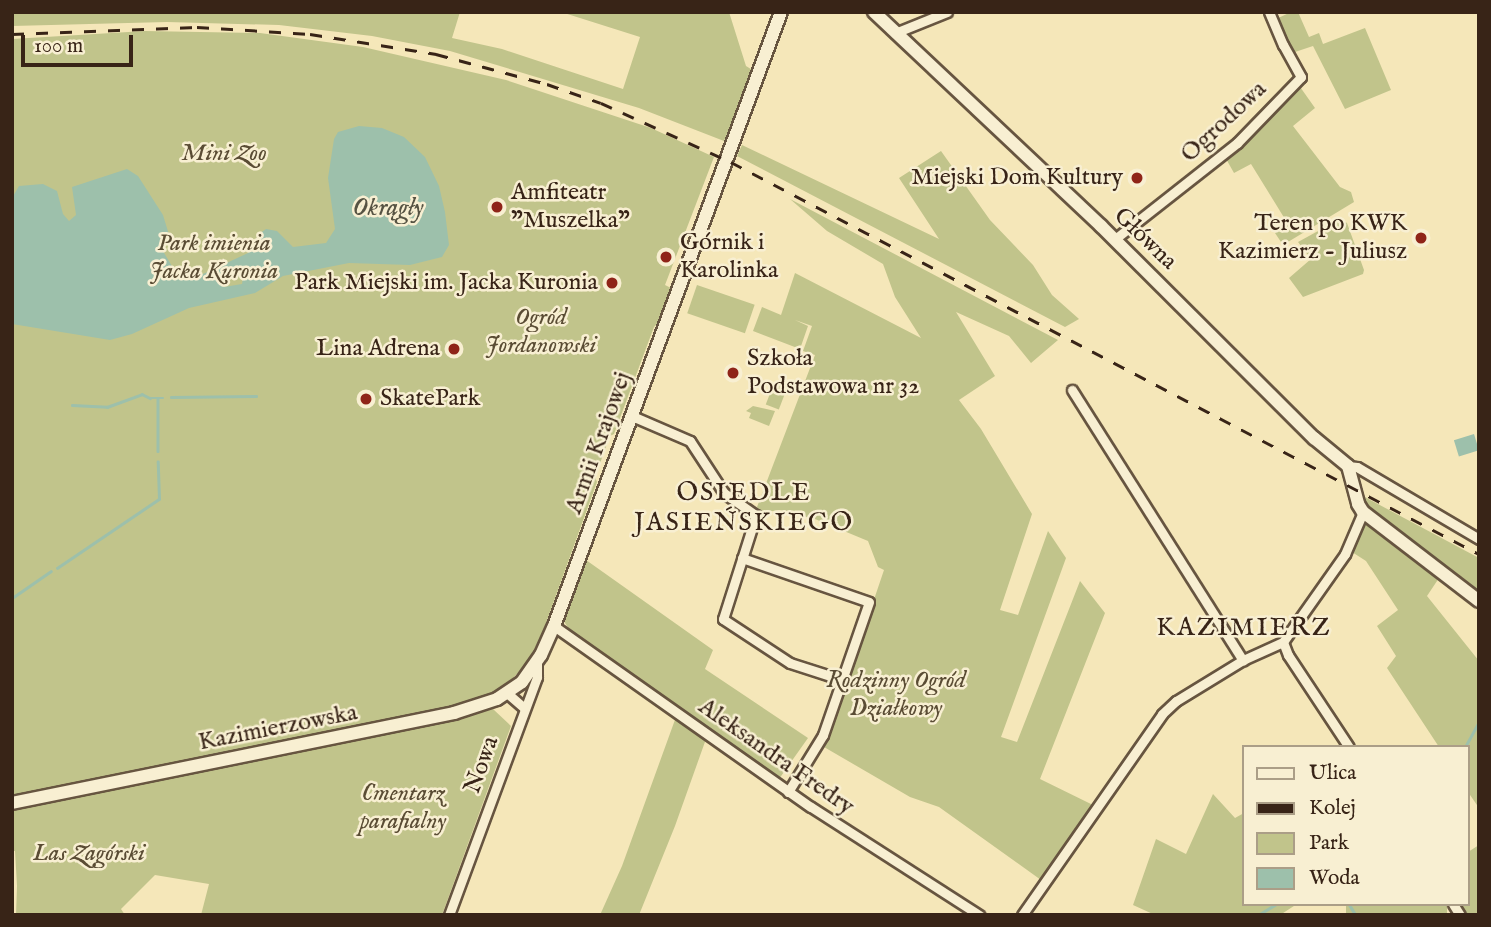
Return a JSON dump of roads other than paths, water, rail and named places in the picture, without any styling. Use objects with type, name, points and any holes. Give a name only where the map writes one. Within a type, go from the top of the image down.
[{"type":"street","name":"Armii Krajowej","points":[[537,662],[554,626],[780,12]]},
{"type":"street","name":"Główna","points":[[874,12],[1115,239],[1314,438],[1348,466]]},
{"type":"street","points":[[895,33],[947,12]]},
{"type":"street","name":"Ogrodowa","points":[[1115,239],[1217,160],[1301,77],[1269,12]]},
{"type":"street","points":[[1072,390],[1243,660]]},
{"type":"street","points":[[632,416],[690,441],[731,501],[754,512],[756,520],[723,619],[790,663],[843,680]]},
{"type":"street","points":[[1479,539],[1357,467],[1348,466],[1358,504],[1363,512],[1479,601]]},
{"type":"street","points":[[1022,915],[1162,714],[1176,701],[1243,660],[1283,642],[1345,554],[1363,512]]},
{"type":"street","points":[[742,558],[869,602],[816,751],[789,792]]},
{"type":"street","name":"Aleksandra Fredry","points":[[554,626],[789,792],[979,915]]},
{"type":"street","points":[[1283,642],[1288,655],[1348,745]]},
{"type":"street","name":"Kazimierzowska","points":[[12,803],[482,706],[522,682],[537,662]]},
{"type":"street","name":"Nowa","points":[[449,915],[537,677],[537,662]]},
{"type":"street","points":[[507,693],[524,708]]},
{"type":"water","name":"Okrągły","points":[[359,126],[382,128],[404,137],[425,157],[439,186],[445,212],[449,245],[442,257],[410,265],[349,263],[283,276],[255,293],[189,308],[132,334],[110,340],[12,324],[12,198],[19,186],[43,184],[57,191],[63,214],[69,221],[76,215],[72,187],[127,169],[138,176],[163,215],[170,238],[160,246],[176,273],[203,274],[248,253],[259,234],[266,229],[277,231],[293,247],[326,243],[335,229],[328,178],[334,139],[338,132]],"holes":[[[223,278],[243,278],[242,284],[224,287]]]},
{"type":"water","points":[[1474,434],[1479,450],[1459,456],[1454,440]]},
{"type":"waterway","points":[[72,405],[107,407],[142,394],[150,398],[163,398]]},
{"type":"waterway","points":[[171,397],[256,396]]},
{"type":"waterway","points":[[158,398],[158,451]]},
{"type":"waterway","points":[[57,568],[159,499],[158,462]]},
{"type":"waterway","points":[[12,598],[51,571]]},
{"type":"waterway","points":[[1466,745],[1479,722]]},
{"type":"waterway","points":[[1258,915],[1273,906]]},
{"type":"waterway","points":[[1350,906],[1356,915]]},
{"type":"railway","points":[[12,34],[197,27],[310,34],[436,54],[547,84],[601,103],[731,162],[1479,554]]},
{"type":"place","name":"Miejski Dom Kultury","points":[[1137,178]]},
{"type":"place","name":"Amfiteatr \"Muszelka\"","points":[[497,207]]},
{"type":"place","name":"Teren po KWK Kazimierz - Juliusz","points":[[1421,238]]},
{"type":"place","name":"Górnik i Karolinka","points":[[666,257]]},
{"type":"place","name":"Park Miejski im. Jacka Kuronia","points":[[612,283]]},
{"type":"place","name":"Lina Adrena","points":[[454,349]]},
{"type":"place","name":"Szkoła Podstawowa nr 32","points":[[733,373]]},
{"type":"place","name":"SkatePark","points":[[366,399]]},
{"type":"district","name":"OSIEDLE JASIEŃSKIEGO","points":[[744,508]]},
{"type":"district","name":"KAZIMIERZ","points":[[1244,628]]},
{"type":"park label","name":"Mini Zoo","points":[[224,154]]},
{"type":"park label","name":"Park imienia Jacka Kuronia","points":[[214,258]]},
{"type":"park label","name":"Ogród Jordanowski","points":[[541,332]]},
{"type":"park label","name":"Rodzinny Ogród Działkowy","points":[[896,695]]},
{"type":"park label","name":"Cmentarz parafialny","points":[[403,808]]},
{"type":"park label","name":"Las Zagórski","points":[[89,854]]}]
